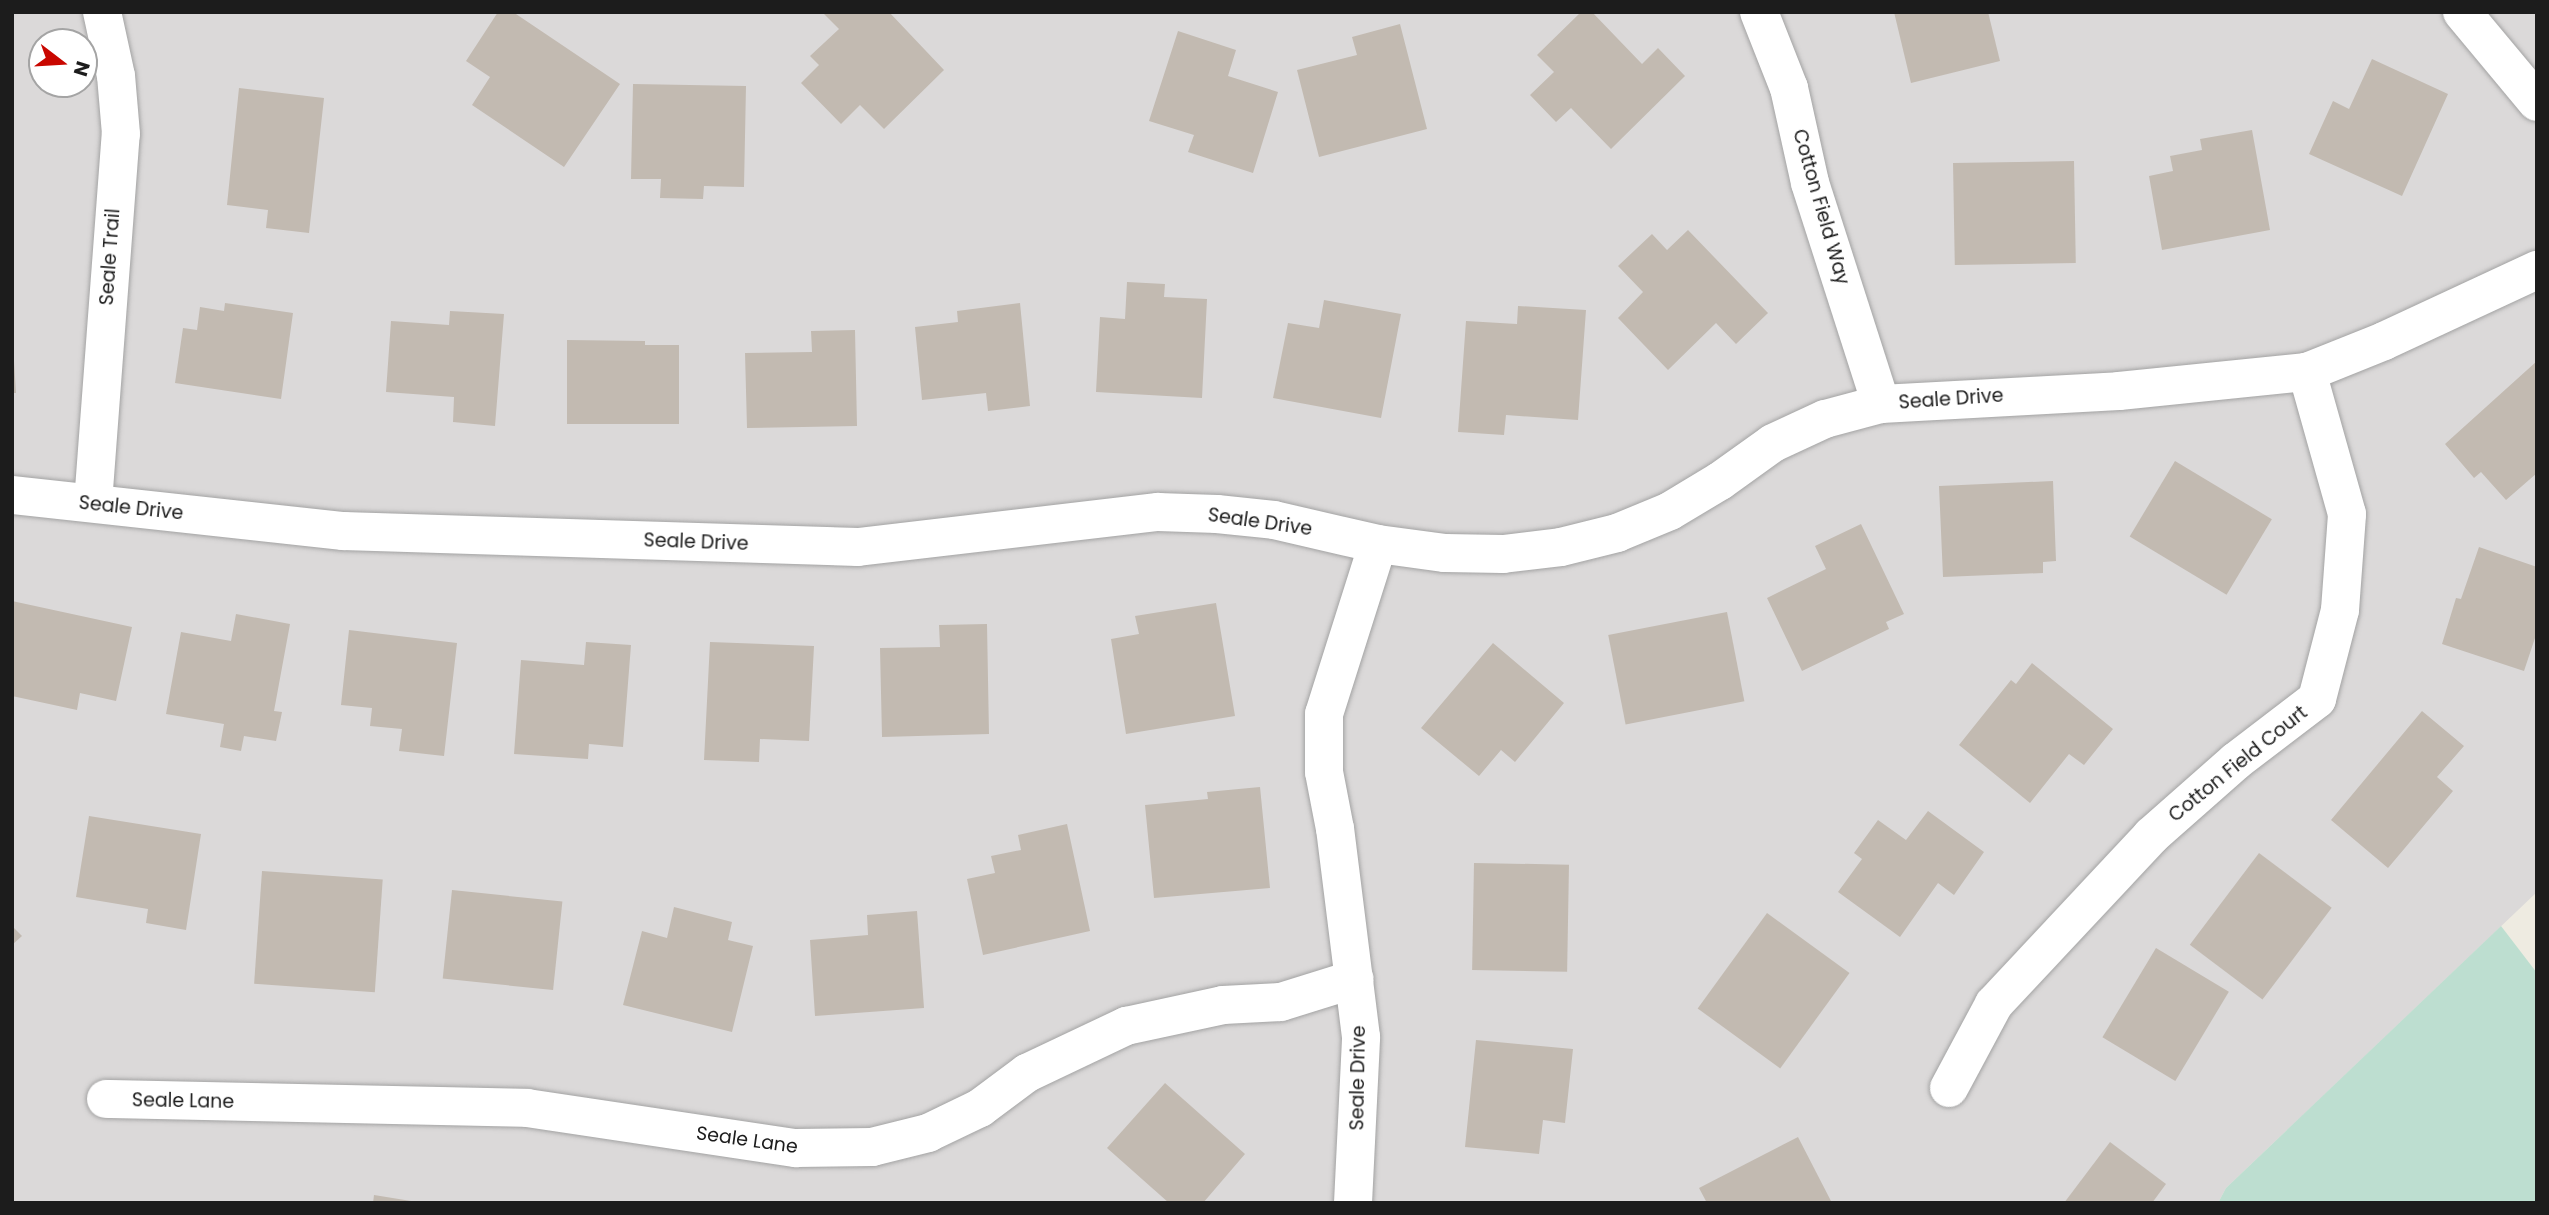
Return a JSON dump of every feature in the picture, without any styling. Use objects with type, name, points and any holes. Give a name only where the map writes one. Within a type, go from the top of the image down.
[{"type":"street","name":"Seale Trail","points":[[93,503],[121,134],[116,76],[102,12]]},
{"type":"street","name":"Cotton Field Way","points":[[1759,12],[1789,88],[1810,183],[1881,404]]},
{"type":"street","points":[[2462,12],[2537,102]]},
{"type":"street","name":"Seale Drive","points":[[12,495],[343,531],[858,547],[1158,512],[1217,514],[1274,520],[1377,544],[1445,553],[1503,554],[1561,547],[1617,533],[1670,511],[1720,481],[1773,443],[1825,419],[1881,404],[2119,391],[2308,372],[2384,341],[2537,270]]},
{"type":"street","name":"Cotton Field Court","points":[[1949,1088],[1994,1004],[2151,836],[2236,761],[2317,699],[2340,610],[2347,514],[2308,372]]},
{"type":"street","name":"Seale Drive","points":[[1353,1203],[1361,1037],[1356,979],[1335,829],[1324,772],[1324,715],[1377,544]]},
{"type":"street","name":"Seale Lane","points":[[106,1099],[527,1108],[796,1149],[872,1147],[939,1128],[980,1108],[1027,1073],[1126,1026],[1223,1004],[1281,1002],[1356,979]]},
{"type":"shaded area","points":[[12,12],[2537,12],[2537,892],[2226,1188],[2218,1203],[12,1203]]},
{"type":"green space","points":[[2501,926],[2537,973],[2537,1203],[2218,1203],[2226,1188]]},
{"type":"building","points":[[498,12],[513,12],[620,84],[564,167],[472,105],[490,77],[466,61]]},
{"type":"building","points":[[822,12],[889,12],[944,70],[884,129],[860,105],[841,124],[801,83],[819,65],[810,56],[839,29]]},
{"type":"building","points":[[1581,12],[1592,12],[1642,64],[1658,48],[1685,76],[1611,149],[1571,108],[1556,122],[1530,95],[1554,72],[1537,55]]},
{"type":"building","points":[[1894,12],[1988,12],[2000,61],[1911,83]]},
{"type":"building","points":[[1400,24],[1427,129],[1319,157],[1297,70],[1357,55],[1352,37]]},
{"type":"building","points":[[1178,31],[1236,50],[1228,76],[1278,92],[1253,173],[1188,152],[1194,135],[1149,121]]},
{"type":"building","points":[[2372,59],[2448,94],[2402,196],[2309,154],[2333,101],[2349,109]]},
{"type":"building","points":[[633,84],[746,86],[744,187],[704,186],[703,199],[660,198],[661,179],[631,179]]},
{"type":"building","points":[[239,88],[324,98],[309,233],[266,228],[268,210],[227,205]]},
{"type":"building","points":[[2252,130],[2270,230],[2162,250],[2149,176],[2173,171],[2170,156],[2202,150],[2200,139]]},
{"type":"building","points":[[2074,161],[2076,263],[1955,265],[1953,163]]},
{"type":"building","points":[[1688,230],[1768,313],[1736,344],[1716,323],[1668,370],[1618,318],[1643,292],[1618,266],[1652,234],[1667,250]]},
{"type":"building","points":[[1127,282],[1165,284],[1164,297],[1207,299],[1202,398],[1096,392],[1100,317],[1125,319]]},
{"type":"building","points":[[1324,300],[1401,314],[1381,418],[1273,398],[1288,323],[1319,328]]},
{"type":"building","points":[[225,303],[293,313],[281,399],[175,383],[183,328],[197,330],[200,307],[224,311]]},
{"type":"building","points":[[1020,303],[1030,406],[988,411],[986,393],[922,400],[915,327],[958,322],[957,311]]},
{"type":"building","points":[[1518,306],[1586,310],[1578,420],[1506,415],[1504,435],[1458,432],[1466,321],[1517,324]]},
{"type":"building","points":[[450,311],[504,314],[495,426],[453,422],[454,397],[386,392],[391,321],[449,325]]},
{"type":"building","points":[[855,330],[857,426],[747,428],[745,353],[812,352],[811,331]]},
{"type":"building","points":[[567,340],[645,341],[645,345],[679,345],[679,424],[567,424]]},
{"type":"building","points":[[14,361],[16,393],[12,393]]},
{"type":"building","points":[[2537,361],[2537,473],[2506,500],[2481,472],[2474,478],[2445,444]]},
{"type":"building","points":[[2175,461],[2272,519],[2227,595],[2130,536]]},
{"type":"building","points":[[2053,481],[2056,561],[2043,562],[2043,573],[1943,577],[1939,486]]},
{"type":"building","points":[[1861,524],[1904,614],[1886,622],[1889,629],[1802,671],[1767,598],[1826,569],[1815,546]]},
{"type":"building","points":[[2479,547],[2537,567],[2537,632],[2524,671],[2442,644],[2456,598],[2461,599]]},
{"type":"building","points":[[12,601],[132,627],[116,701],[80,693],[77,710],[12,696]]},
{"type":"building","points":[[1216,603],[1235,716],[1126,734],[1111,639],[1139,634],[1135,616]]},
{"type":"building","points":[[1727,612],[1744,701],[1626,724],[1608,635]]},
{"type":"building","points":[[236,614],[290,624],[274,711],[282,712],[276,741],[244,736],[241,751],[220,747],[224,724],[166,714],[181,632],[231,641]]},
{"type":"building","points":[[987,624],[989,734],[882,737],[880,648],[940,647],[939,625]]},
{"type":"building","points":[[349,630],[457,643],[444,756],[399,751],[402,729],[370,726],[372,708],[341,705]]},
{"type":"building","points":[[586,642],[631,645],[623,747],[589,744],[588,759],[514,754],[521,660],[584,665]]},
{"type":"building","points":[[710,642],[814,646],[809,741],[760,739],[759,762],[704,760]]},
{"type":"building","points":[[1493,643],[1564,703],[1515,762],[1501,750],[1479,776],[1421,728]]},
{"type":"building","points":[[2032,663],[2113,729],[2084,765],[2069,754],[2030,803],[1959,745],[2011,680],[2016,684]]},
{"type":"building","points":[[2422,711],[2464,746],[2437,777],[2453,791],[2388,868],[2331,820]]},
{"type":"building","points":[[1260,787],[1270,888],[1154,898],[1145,805],[1208,799],[1207,792]]},
{"type":"building","points":[[1928,811],[1984,852],[1954,895],[1938,883],[1900,937],[1838,892],[1862,859],[1854,853],[1878,820],[1906,840]]},
{"type":"building","points":[[89,816],[201,834],[186,930],[146,923],[148,909],[76,897]]},
{"type":"building","points":[[1067,824],[1090,931],[983,955],[967,879],[995,873],[991,856],[1021,850],[1018,835]]},
{"type":"building","points":[[2259,853],[2332,908],[2262,1000],[2190,945]]},
{"type":"building","points":[[1474,863],[1569,865],[1567,972],[1472,970]]},
{"type":"building","points":[[262,871],[383,879],[375,992],[254,984]]},
{"type":"building","points":[[452,890],[562,902],[553,990],[443,979]]},
{"type":"building","points":[[674,907],[732,922],[728,940],[753,946],[732,1032],[623,1005],[642,931],[667,938]]},
{"type":"building","points":[[917,911],[924,1008],[815,1016],[810,940],[868,935],[867,915]]},
{"type":"building","points":[[1767,913],[1850,973],[1780,1068],[1698,1008]]},
{"type":"building","points":[[12,926],[22,936],[12,945]]},
{"type":"building","points":[[2156,948],[2229,992],[2175,1081],[2102,1037]]},
{"type":"building","points":[[1476,1040],[1573,1049],[1565,1123],[1543,1120],[1539,1154],[1465,1147]]},
{"type":"building","points":[[1165,1083],[1245,1154],[1203,1203],[1169,1203],[1107,1148]]},
{"type":"building","points":[[1798,1137],[1832,1203],[1707,1203],[1699,1188]]},
{"type":"building","points":[[2110,1142],[2166,1184],[2152,1203],[2064,1203]]},
{"type":"building","points":[[374,1195],[411,1201],[411,1203],[373,1203]]}]
